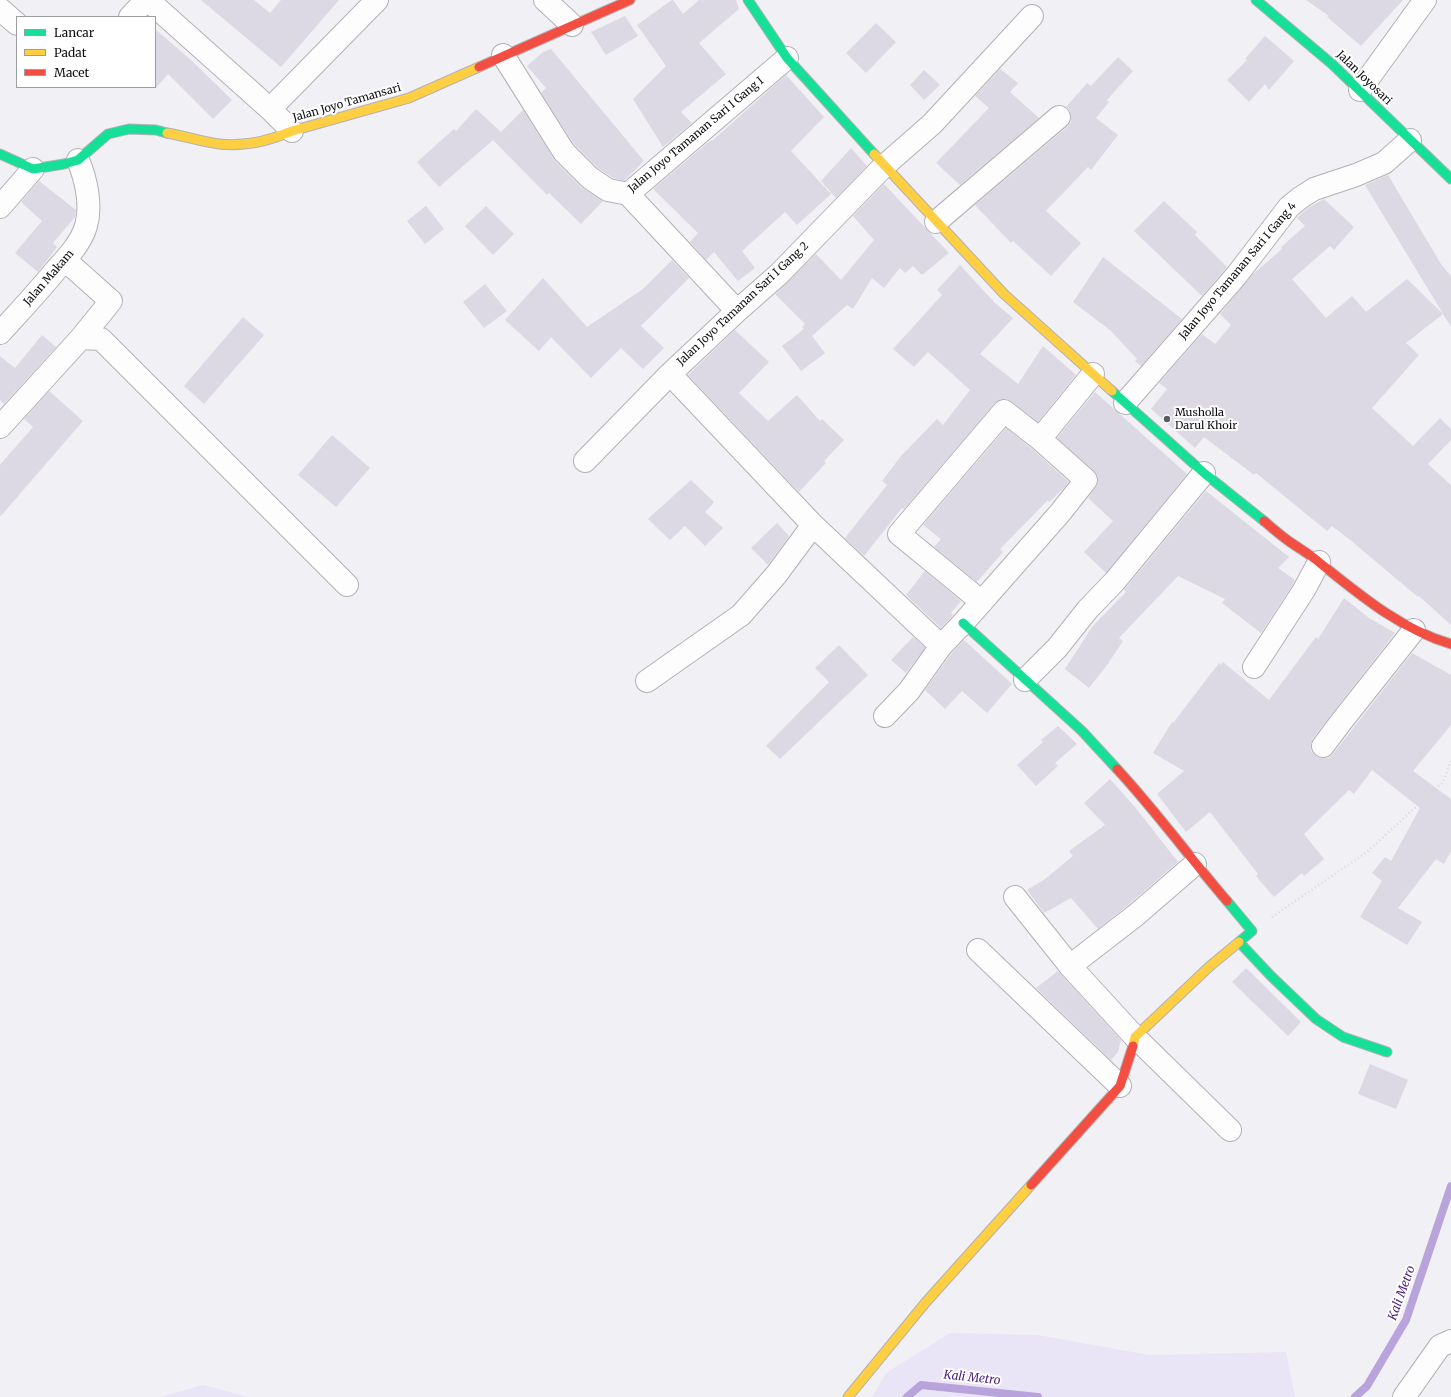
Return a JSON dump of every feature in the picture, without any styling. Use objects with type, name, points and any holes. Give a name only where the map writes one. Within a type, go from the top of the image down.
[{"type":"street","points":[[131,16],[147,0],[270,109],[292,131]]},
{"type":"street","points":[[270,109],[377,0]]},
{"type":"street","points":[[545,0],[572,25]]},
{"type":"street","name":"Jalan Joyo Tamansari","points":[[75,164],[84,154],[108,134],[129,129],[156,130],[220,144],[252,144],[276,138],[292,131],[409,98],[503,55],[630,0]]},
{"type":"street","points":[[748,0],[787,58],[884,166],[1004,294],[1204,473],[1288,541],[1319,562],[1376,607],[1414,630],[1434,639],[1451,644]]},
{"type":"street","name":"Jalan Joyosari","points":[[1256,0],[1307,41],[1360,90],[1451,180]]},
{"type":"street","points":[[1360,90],[1425,0]]},
{"type":"street","points":[[0,9],[16,23]]},
{"type":"street","name":"Jalan Joyo Tamanan Sari I Gang 2","points":[[585,461],[670,374],[779,274],[884,166],[932,124],[1032,16]]},
{"type":"street","name":"Jalan Joyo Tamanan Sari I Gang I","points":[[503,55],[564,152],[590,178],[608,190],[628,194],[787,58]]},
{"type":"street","points":[[936,222],[1059,117]]},
{"type":"street","name":"Jalan Joyo Tamanan Sari I Gang 4","points":[[1126,403],[1236,276],[1289,207],[1314,189],[1356,175],[1384,163],[1410,140]]},
{"type":"street","points":[[2,156],[32,169],[75,164]]},
{"type":"street","points":[[2,156],[14,191]]},
{"type":"street","name":"Jalan Makam","points":[[0,333],[74,249],[86,226],[88,212],[87,194],[75,164]]},
{"type":"street","points":[[0,207],[32,169]]},
{"type":"street","points":[[628,194],[737,311]]},
{"type":"street","points":[[0,427],[81,338],[111,301],[65,260]]},
{"type":"street","points":[[81,338],[101,339],[347,585]]},
{"type":"street","points":[[670,374],[813,525],[941,646]]},
{"type":"street","points":[[1040,439],[1093,374]]},
{"type":"street","points":[[885,716],[909,691],[941,646],[982,602],[1060,513],[1086,480],[1040,439],[1004,411],[899,534],[982,602]]},
{"type":"street","points":[[1025,680],[1057,648],[1079,619],[1115,581],[1204,473]]},
{"type":"street","points":[[647,681],[741,615],[776,575],[813,525]]},
{"type":"street","points":[[1254,667],[1304,590],[1319,562]]},
{"type":"street","points":[[848,1397],[926,1302],[1120,1086],[1135,1037],[1210,966],[1252,931],[1195,864],[1145,799],[1082,731],[963,623]]},
{"type":"street","points":[[1323,746],[1414,630]]},
{"type":"street","points":[[1070,966],[1136,915],[1195,864]]},
{"type":"street","points":[[1014,897],[1070,966],[1135,1037],[1230,1130]]},
{"type":"street","points":[[1239,942],[1271,976],[1316,1019],[1343,1037],[1387,1052]]},
{"type":"street","points":[[978,950],[1120,1086]]},
{"type":"street","points":[[1404,1397],[1440,1346],[1451,1341]]},
{"type":"path","points":[[1252,931],[1367,852],[1443,782],[1451,760]]},
{"type":"shaded area","points":[[950,1333],[1038,1335],[1149,1355],[1286,1352],[1295,1397],[872,1397],[886,1373]]},
{"type":"shaded area","points":[[203,1385],[248,1397],[160,1397]]},
{"type":"building","points":[[201,0],[254,0],[270,13],[281,0],[339,0],[281,67]]},
{"type":"building","points":[[672,0],[683,14],[699,0],[736,0],[739,9],[699,43],[726,74],[681,112],[692,123],[663,147],[633,99],[666,66],[637,25]]},
{"type":"building","points":[[1306,0],[1403,0],[1361,46],[1327,17],[1329,16]]},
{"type":"building","points":[[625,16],[638,36],[606,55],[591,32]]},
{"type":"building","points":[[876,23],[896,42],[866,73],[846,53]]},
{"type":"building","points":[[156,30],[191,60],[232,100],[213,119],[168,74],[156,88]]},
{"type":"building","points":[[1265,36],[1294,61],[1269,90],[1265,84],[1249,102],[1227,80],[1247,60],[1245,59]]},
{"type":"building","points":[[551,49],[644,161],[624,181],[613,178],[598,168],[574,144],[541,93],[546,88],[527,66],[543,52]]},
{"type":"building","points":[[1118,57],[1133,71],[1107,100],[1109,102],[1096,118],[1118,135],[1091,170],[1088,167],[1046,211],[1081,243],[1051,276],[1013,241],[1011,243],[975,205],[1067,127],[1071,122],[1071,115],[1069,109],[1066,107],[1087,83],[1091,86]]},
{"type":"building","points":[[1000,69],[1018,83],[1010,92],[1039,118],[960,185],[936,163],[989,108],[975,96]]},
{"type":"building","points":[[924,70],[940,85],[924,100],[910,85]]},
{"type":"building","points":[[786,75],[824,117],[791,151],[831,194],[797,225],[785,212],[742,251],[755,268],[738,281],[714,252],[706,260],[690,242],[698,233],[653,189],[711,140],[712,141]]},
{"type":"building","points":[[476,109],[501,132],[523,110],[555,161],[581,187],[603,201],[581,224],[549,193],[547,195],[493,140],[439,187],[417,162],[454,129],[456,131]]},
{"type":"building","points":[[851,148],[867,166],[836,198],[821,181]]},
{"type":"building","points":[[1388,175],[1441,264],[1451,276],[1451,327],[1365,185]]},
{"type":"building","points":[[39,181],[76,210],[75,217],[53,243],[57,247],[38,272],[15,253],[42,221],[21,202]]},
{"type":"building","points":[[884,184],[949,253],[922,275],[913,266],[905,273],[900,268],[884,288],[872,278],[853,309],[847,305],[812,336],[825,353],[801,371],[782,346],[804,329],[802,327],[805,324],[775,294],[816,254],[841,280],[874,240],[853,216]]},
{"type":"building","points":[[1324,199],[1354,227],[1334,250],[1330,246],[1292,279],[1326,318],[1352,296],[1366,312],[1407,279],[1443,314],[1406,343],[1419,355],[1372,408],[1413,446],[1440,418],[1451,429],[1451,440],[1428,464],[1451,485],[1451,625],[1419,596],[1418,597],[1332,526],[1327,531],[1256,473],[1254,475],[1204,437],[1195,448],[1151,409],[1167,389],[1159,383],[1202,334],[1215,344],[1231,325],[1220,314],[1252,275],[1282,249],[1281,247],[1305,226],[1297,218],[1308,208]]},
{"type":"building","points":[[1164,201],[1197,232],[1195,235],[1227,267],[1202,296],[1134,231]]},
{"type":"building","points":[[426,206],[444,229],[425,244],[407,221]]},
{"type":"building","points":[[486,206],[514,234],[493,255],[465,226]]},
{"type":"building","points":[[1103,257],[1182,319],[1141,366],[1135,361],[1137,359],[1111,331],[1073,302]]},
{"type":"building","points":[[672,260],[689,278],[641,326],[664,348],[643,369],[621,348],[591,378],[551,337],[539,351],[505,320],[543,278],[587,327],[643,289]]},
{"type":"building","points":[[960,265],[995,303],[1013,318],[980,354],[1018,384],[1043,346],[1076,375],[1038,422],[1011,401],[1000,399],[995,403],[904,509],[902,508],[864,556],[845,538],[887,485],[882,481],[901,456],[937,419],[943,425],[970,390],[928,352],[914,367],[893,349],[942,295],[937,290]]},
{"type":"building","points":[[485,284],[507,311],[484,328],[463,302]]},
{"type":"building","points":[[243,317],[264,335],[204,404],[184,386]]},
{"type":"building","points":[[735,330],[769,362],[739,393],[768,421],[797,395],[820,421],[822,419],[844,440],[824,461],[826,463],[799,492],[688,375]]},
{"type":"building","points":[[42,335],[56,347],[4,404],[0,400],[0,356],[15,368]]},
{"type":"building","points":[[49,391],[83,421],[0,517],[0,465],[33,427],[24,419]]},
{"type":"building","points":[[1095,392],[1187,474],[1106,573],[1084,552],[1113,521],[1088,498],[1096,487],[1098,476],[1057,438]]},
{"type":"building","points":[[1006,428],[1069,482],[1049,502],[1048,500],[1000,549],[1003,552],[977,582],[934,547],[941,539],[923,525]]},
{"type":"building","points":[[332,435],[370,468],[336,507],[298,475]]},
{"type":"building","points":[[691,480],[714,502],[705,512],[723,528],[705,546],[685,526],[670,540],[648,519]]},
{"type":"building","points":[[1206,491],[1289,557],[1278,568],[1295,580],[1293,584],[1261,633],[1222,603],[1225,599],[1178,576],[1119,638],[1123,641],[1089,688],[1065,669],[1092,627],[1126,592],[1124,590]]},
{"type":"building","points":[[777,523],[789,536],[768,565],[751,548]]},
{"type":"building","points":[[925,571],[961,601],[951,613],[953,615],[941,628],[906,595]]},
{"type":"building","points":[[1344,598],[1369,618],[1395,633],[1313,738],[1311,751],[1316,756],[1328,758],[1333,754],[1412,653],[1451,675],[1451,725],[1413,771],[1451,799],[1451,851],[1444,864],[1436,859],[1398,908],[1422,922],[1407,945],[1360,917],[1382,881],[1372,873],[1385,857],[1391,861],[1420,808],[1372,770],[1354,794],[1349,790],[1304,834],[1324,859],[1304,876],[1302,873],[1274,897],[1256,876],[1258,874],[1210,812],[1186,832],[1157,794],[1184,771],[1153,753],[1172,722],[1173,723],[1219,663],[1221,665],[1223,662],[1269,700],[1316,637],[1318,639]]},
{"type":"building","points":[[913,637],[925,648],[906,673],[891,660]]},
{"type":"building","points":[[964,640],[1012,684],[987,713],[962,691],[945,709],[925,690],[951,654]]},
{"type":"building","points":[[839,645],[868,675],[780,759],[766,746],[829,682],[815,668]]},
{"type":"building","points":[[1058,726],[1077,744],[1055,763],[1058,766],[1036,786],[1017,765],[1043,742],[1041,740]]},
{"type":"building","points":[[1110,779],[1135,807],[1178,862],[1098,929],[1071,898],[1044,913],[1027,890],[1045,879],[1073,856],[1069,851],[1105,825],[1084,803]]},
{"type":"building","points":[[1246,968],[1301,1022],[1288,1036],[1232,982]]},
{"type":"building","points":[[1058,971],[1121,1040],[1118,1052],[1111,1060],[1036,988]]},
{"type":"building","points":[[1370,1064],[1408,1080],[1396,1109],[1358,1094]]},
{"type":"waterway","name":"Kali Metro","points":[[1355,1397],[1367,1386],[1406,1320],[1451,1186]]},
{"type":"waterway","name":"Kali Metro","points":[[907,1397],[921,1385],[1038,1397]]},
{"type":"traffic: fast","points":[[748,0],[787,58],[874,154]]},
{"type":"traffic: fast","points":[[1256,0],[1332,64],[1451,179]]},
{"type":"traffic: fast","points":[[0,154],[33,169],[78,160],[108,134],[129,129],[156,130],[167,133]]},
{"type":"traffic: fast","points":[[1112,391],[1204,473],[1264,521]]},
{"type":"traffic: fast","points":[[963,623],[1082,731],[1117,769]]},
{"type":"traffic: fast","points":[[1227,901],[1252,931],[1239,942],[1271,976],[1316,1019],[1343,1037],[1387,1052]]},
{"type":"traffic: slow","points":[[167,133],[219,144],[238,145],[257,142],[409,98],[479,67]]},
{"type":"traffic: slow","points":[[874,154],[1004,294],[1112,391]]},
{"type":"traffic: slow","points":[[1133,1046],[1135,1037],[1210,966],[1239,942]]},
{"type":"traffic: slow","points":[[848,1397],[926,1302],[1031,1185]]},
{"type":"traffic: jam","points":[[479,67],[630,0]]},
{"type":"traffic: jam","points":[[1264,521],[1283,537],[1313,557],[1381,610],[1415,630],[1432,638],[1451,644]]},
{"type":"traffic: jam","points":[[1117,769],[1227,901]]},
{"type":"traffic: jam","points":[[1031,1185],[1120,1086],[1133,1046]]},
{"type":"place","name":"Musholla Darul Khoir","points":[[1167,419]]}]
